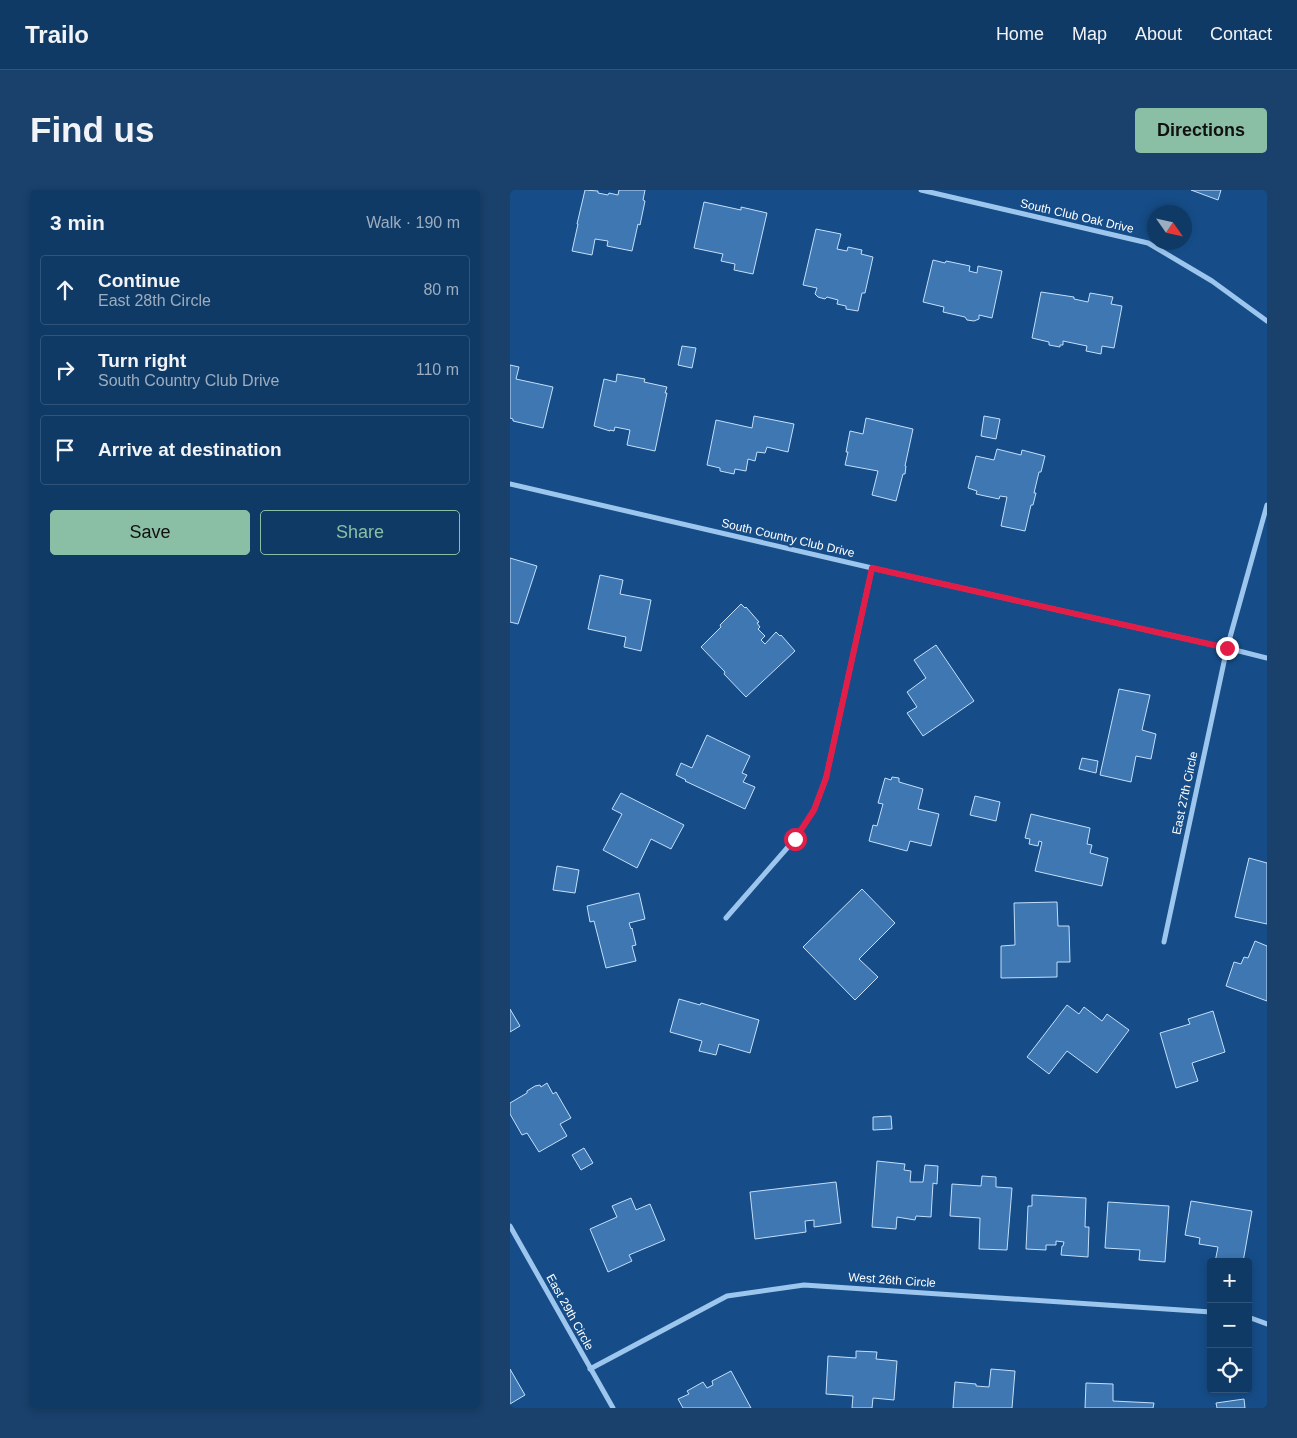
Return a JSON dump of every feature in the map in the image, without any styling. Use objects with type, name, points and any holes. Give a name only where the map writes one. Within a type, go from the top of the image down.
[{"type":"street","name":"South Club Oak Drive","points":[[921,190],[1148,243],[1212,281],[1267,321]]},
{"type":"street","name":"South Country Club Drive","points":[[510,484],[1267,658]]},
{"type":"street","name":"East 27th Circle","points":[[1164,942],[1227,648],[1267,505]]},
{"type":"street","points":[[726,918],[795,839],[814,810],[826,778],[872,568]]},
{"type":"street","name":"East 29th Circle","points":[[510,1226],[613,1408]]},
{"type":"street","name":"West 26th Circle","points":[[590,1369],[727,1296],[804,1284],[1207,1312]]},
{"type":"street","points":[[1252,1319],[1267,1324]]},
{"type":"building","points":[[585,190],[618,195],[619,190],[645,190],[643,200],[645,201],[640,225],[638,224],[632,251],[607,246],[608,241],[595,239],[592,255],[572,251]]},
{"type":"building","points":[[1191,190],[1221,190],[1218,200]]},
{"type":"building","points":[[704,202],[741,210],[741,207],[767,213],[753,274],[734,270],[735,264],[721,261],[723,254],[694,248]]},
{"type":"building","points":[[816,229],[841,234],[837,249],[847,251],[848,247],[862,250],[861,254],[873,257],[865,293],[862,293],[858,311],[846,309],[846,306],[837,304],[838,300],[818,297],[815,294],[817,288],[803,285]]},
{"type":"building","points":[[933,260],[970,266],[969,271],[977,273],[978,266],[1002,271],[992,318],[979,315],[979,319],[974,321],[967,320],[965,317],[943,312],[944,307],[923,302]]},
{"type":"building","points":[[1041,292],[1074,297],[1074,299],[1088,302],[1090,293],[1113,297],[1111,304],[1122,306],[1114,348],[1102,346],[1101,354],[1086,351],[1087,346],[1063,341],[1063,345],[1060,345],[1060,347],[1032,338]]},
{"type":"building","points":[[682,346],[696,348],[692,368],[678,365]]},
{"type":"building","points":[[510,365],[519,367],[516,379],[553,387],[543,428],[513,421],[510,418]]},
{"type":"building","points":[[617,374],[645,379],[644,382],[667,387],[655,451],[627,445],[630,430],[615,427],[614,431],[610,431],[594,426],[604,379],[616,382]]},
{"type":"building","points":[[754,416],[794,424],[788,452],[767,447],[765,453],[757,452],[755,461],[748,459],[746,471],[735,469],[734,474],[720,471],[720,468],[707,465],[716,420],[752,428]]},
{"type":"building","points":[[984,416],[1000,419],[996,439],[981,436]]},
{"type":"building","points":[[866,418],[913,429],[905,474],[903,474],[896,501],[872,495],[878,471],[845,465],[850,431],[863,434]]},
{"type":"building","points":[[997,449],[1021,455],[1022,450],[1045,456],[1041,472],[1039,472],[1034,493],[1036,493],[1025,531],[1001,526],[1007,497],[1000,496],[999,499],[976,494],[977,491],[968,488],[976,456],[994,460]]},
{"type":"building","points":[[510,558],[537,566],[518,624],[510,622]]},
{"type":"building","points":[[600,575],[623,580],[620,594],[651,600],[641,651],[624,647],[626,637],[588,629]]},
{"type":"building","points":[[741,604],[759,622],[757,623],[760,627],[758,629],[765,636],[761,640],[765,644],[776,632],[795,651],[746,697],[701,647]]},
{"type":"building","points":[[936,645],[974,701],[923,736],[907,713],[917,707],[907,692],[926,678],[914,660]]},
{"type":"building","points":[[1119,689],[1150,695],[1142,730],[1156,734],[1151,759],[1136,756],[1131,782],[1100,775]]},
{"type":"building","points":[[707,735],[750,756],[742,773],[747,775],[743,782],[755,787],[745,809],[676,775],[681,763],[692,768]]},
{"type":"building","points":[[1082,758],[1098,761],[1096,773],[1079,769]]},
{"type":"building","points":[[892,777],[899,778],[899,782],[923,789],[918,809],[939,814],[931,846],[910,841],[907,851],[869,841],[873,825],[877,826],[883,804],[878,803],[885,778],[891,780]]},
{"type":"building","points":[[621,793],[684,825],[671,849],[651,839],[637,868],[603,850],[622,814],[612,809]]},
{"type":"building","points":[[975,796],[1000,802],[996,821],[970,815]]},
{"type":"building","points":[[1031,814],[1090,828],[1087,844],[1092,845],[1090,853],[1108,858],[1102,886],[1035,871],[1042,842],[1039,841],[1038,846],[1029,844],[1030,839],[1025,838]]},
{"type":"building","points":[[1249,858],[1267,863],[1267,924],[1235,917]]},
{"type":"building","points":[[557,866],[579,870],[575,893],[553,890]]},
{"type":"building","points":[[862,889],[895,923],[859,959],[878,977],[855,1000],[803,947]]},
{"type":"building","points":[[639,893],[645,919],[629,923],[636,945],[632,946],[636,961],[606,968],[594,921],[590,922],[587,906]]},
{"type":"building","points":[[1057,902],[1058,926],[1069,926],[1070,962],[1057,962],[1057,977],[1001,978],[1001,946],[1015,945],[1014,903]]},
{"type":"building","points":[[1255,941],[1267,946],[1267,1001],[1226,986],[1234,962],[1241,964],[1244,957],[1248,958]]},
{"type":"building","points":[[679,999],[700,1005],[701,1003],[759,1020],[750,1053],[719,1044],[716,1055],[699,1051],[702,1041],[670,1032]]},
{"type":"building","points":[[1067,1005],[1079,1014],[1084,1007],[1102,1021],[1107,1014],[1129,1030],[1097,1073],[1067,1051],[1049,1074],[1027,1057]]},
{"type":"building","points":[[510,1009],[520,1026],[510,1032]]},
{"type":"building","points":[[1213,1011],[1225,1052],[1192,1063],[1198,1081],[1176,1088],[1160,1033],[1190,1024],[1188,1019]]},
{"type":"building","points":[[547,1083],[553,1094],[556,1092],[571,1118],[560,1124],[567,1136],[539,1152],[527,1133],[522,1135],[510,1114],[510,1103],[535,1086],[540,1085],[541,1087]]},
{"type":"building","points":[[891,1116],[892,1129],[873,1130],[873,1117]]},
{"type":"building","points":[[584,1148],[593,1163],[581,1170],[572,1155]]},
{"type":"building","points":[[877,1161],[905,1164],[904,1170],[911,1171],[910,1182],[923,1182],[925,1165],[938,1166],[937,1184],[933,1183],[931,1217],[916,1216],[915,1220],[897,1217],[896,1229],[872,1227]]},
{"type":"building","points":[[982,1176],[996,1177],[996,1187],[1012,1188],[1007,1250],[979,1249],[980,1218],[950,1216],[952,1184],[981,1186]]},
{"type":"building","points":[[836,1182],[841,1223],[814,1227],[814,1220],[805,1221],[806,1232],[755,1239],[750,1192]]},
{"type":"building","points":[[1032,1195],[1086,1198],[1085,1227],[1089,1227],[1088,1257],[1061,1255],[1064,1242],[1056,1241],[1056,1245],[1046,1245],[1046,1250],[1026,1249],[1028,1206],[1032,1206]]},
{"type":"building","points":[[631,1198],[636,1210],[650,1204],[665,1240],[629,1255],[632,1261],[608,1272],[590,1229],[617,1217],[612,1206]]},
{"type":"building","points":[[1191,1201],[1252,1211],[1244,1258],[1216,1258],[1218,1247],[1199,1244],[1200,1238],[1185,1235]]},
{"type":"building","points":[[1108,1202],[1169,1206],[1165,1262],[1139,1260],[1140,1250],[1105,1248]]},
{"type":"building","points":[[856,1351],[877,1352],[876,1359],[897,1361],[894,1400],[873,1398],[872,1408],[852,1408],[853,1396],[826,1394],[828,1356],[856,1358]]},
{"type":"building","points":[[510,1369],[525,1395],[510,1404]]},
{"type":"building","points":[[991,1369],[1015,1371],[1012,1408],[953,1408],[955,1382],[989,1387]]},
{"type":"building","points":[[731,1371],[751,1408],[683,1408],[678,1399],[689,1394],[687,1391],[703,1382],[707,1388],[713,1385],[712,1381]]},
{"type":"building","points":[[1086,1383],[1113,1384],[1113,1401],[1154,1403],[1153,1408],[1085,1408]]},
{"type":"building","points":[[1244,1399],[1245,1408],[1217,1408],[1216,1403]]},
{"type":"route","points":[[795,839],[814,810],[826,778],[872,568],[1227,648]]}]
